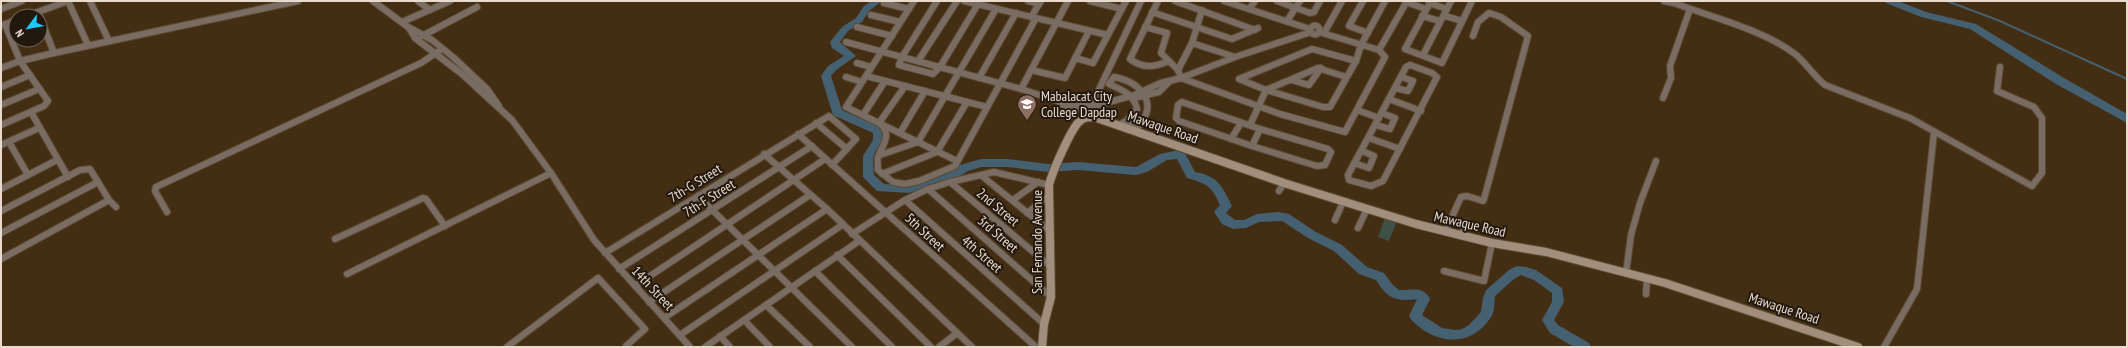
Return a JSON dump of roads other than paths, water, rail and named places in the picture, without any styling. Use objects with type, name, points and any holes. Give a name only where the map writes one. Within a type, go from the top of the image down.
[{"type":"main road","name":"Mawaque Road","points":[[1087,114],[1122,123],[1284,183],[1343,202],[1445,232],[1492,243],[1546,252],[1708,296],[1858,347]]},
{"type":"main road","name":"San Fernando Avenue","points":[[1042,347],[1044,324],[1051,297],[1049,265],[1049,186],[1053,171],[1072,131],[1087,114]]},
{"type":"street","points":[[1,9],[16,2],[22,1]]},
{"type":"street","points":[[90,1],[109,41]]},
{"type":"street","points":[[1,68],[20,61],[88,45],[298,1]]},
{"type":"street","points":[[373,1],[402,22],[409,28],[417,39],[462,74],[492,103],[499,106]]},
{"type":"street","points":[[418,1],[430,10]]},
{"type":"street","points":[[402,22],[450,1]]},
{"type":"street","points":[[914,1],[846,107],[957,161]]},
{"type":"street","points":[[937,1],[902,57],[900,65],[933,74],[940,67],[978,4]]},
{"type":"street","points":[[918,61],[957,1]]},
{"type":"street","points":[[964,1],[1108,35]]},
{"type":"street","points":[[879,123],[887,134],[886,145],[878,158],[878,170],[898,184],[906,184],[955,166],[1034,18],[1040,2],[1028,1]]},
{"type":"street","points":[[1021,89],[1068,1]]},
{"type":"street","points":[[1090,1],[1104,3],[1122,9]]},
{"type":"street","points":[[1075,58],[1093,63],[1126,1]]},
{"type":"street","points":[[1087,114],[1141,1]]},
{"type":"street","points":[[1158,1],[1130,59],[1139,64],[1153,68],[1169,61]]},
{"type":"street","points":[[1152,12],[1232,39],[1256,29],[1175,1]]},
{"type":"street","points":[[1224,1],[1310,30]]},
{"type":"street","points":[[1249,9],[1255,1]]},
{"type":"street","points":[[1277,1],[1306,12],[1314,12],[1320,1]]},
{"type":"street","points":[[1287,21],[1300,1]]},
{"type":"street","points":[[1322,33],[1342,1]]},
{"type":"street","points":[[1363,1],[1349,26],[1368,33]]},
{"type":"street","points":[[1356,61],[1312,49],[1240,77],[1241,81],[1266,90],[1328,107],[1356,61],[1361,45],[1385,1]]},
{"type":"street","points":[[1423,56],[1440,21],[1445,16],[1451,1]]},
{"type":"street","points":[[1447,8],[1430,2],[1405,49],[1442,63],[1444,62],[1472,1]]},
{"type":"street","points":[[1664,1],[1675,2],[1772,39],[1796,55],[1814,76],[1825,85],[1903,115],[1924,125],[1934,133],[2028,185],[2035,184],[2042,173],[2042,118],[2034,107],[1997,91],[2000,67]]},
{"type":"street","points":[[48,10],[62,3],[69,2],[88,45]]},
{"type":"street","points":[[1379,50],[1406,2],[1426,9]]},
{"type":"street","points":[[884,3],[909,9]]},
{"type":"street","points":[[417,39],[477,7]]},
{"type":"street","points":[[880,154],[918,142],[996,9]]},
{"type":"street","points":[[1663,98],[1670,85],[1672,72],[1670,66],[1690,9]]},
{"type":"street","points":[[1178,70],[1192,43],[1202,10]]},
{"type":"street","points":[[979,78],[1016,13]]},
{"type":"street","points":[[1445,232],[1461,197],[1467,196],[1483,201],[1484,199],[1528,36],[1501,17],[1489,13],[1478,22],[1473,36]]},
{"type":"street","points":[[871,15],[900,22]]},
{"type":"street","points":[[1422,16],[1440,21]]},
{"type":"street","points":[[1445,16],[1462,21]]},
{"type":"street","points":[[1,125],[47,104],[48,101],[20,61],[3,25]]},
{"type":"street","points":[[858,27],[892,36]]},
{"type":"street","points":[[1087,114],[1132,97],[1161,92],[1166,88],[1168,83],[1181,78],[1235,57],[1317,27],[1322,33],[1379,50],[1385,57],[1345,132],[1342,132],[1258,107],[1181,78],[1178,70],[1160,52],[1167,34],[1145,27]]},
{"type":"street","points":[[409,28],[424,35],[468,71],[495,97],[499,106]]},
{"type":"street","points":[[1031,70],[1065,78],[1089,31]]},
{"type":"street","points":[[48,38],[54,53]]},
{"type":"street","points":[[846,42],[1021,89],[1058,101],[1066,106],[1075,106],[1087,114]]},
{"type":"street","points":[[1192,43],[1235,57]]},
{"type":"street","points":[[167,212],[155,191],[155,188],[158,186],[426,61],[442,49]]},
{"type":"street","points":[[857,63],[872,67]]},
{"type":"street","points":[[1410,65],[1436,75],[1421,111],[1383,182],[1379,186],[1373,187],[1349,180],[1348,175],[1395,88],[1407,66],[1410,65]]},
{"type":"street","points":[[1250,125],[1266,90],[1321,68],[1346,77]]},
{"type":"street","points":[[1292,80],[1312,86],[1321,68]]},
{"type":"street","points":[[462,74],[468,71]]},
{"type":"street","points":[[1,87],[30,75]]},
{"type":"street","points":[[866,76],[987,107]]},
{"type":"street","points":[[846,77],[862,82]]},
{"type":"street","points":[[1109,84],[1113,78],[1116,77],[1127,80],[1145,94],[1150,110],[1145,121],[1137,126],[1122,123]]},
{"type":"street","points":[[1395,88],[1408,91],[1413,81],[1402,77]]},
{"type":"street","points":[[863,115],[885,80]]},
{"type":"street","points":[[473,85],[480,82]]},
{"type":"street","points":[[1103,82],[1132,97],[1137,109],[1134,115],[1122,123]]},
{"type":"street","points":[[879,123],[905,86]]},
{"type":"street","points":[[1,105],[39,89]]},
{"type":"street","points":[[900,133],[925,91]]},
{"type":"street","points":[[1389,99],[1421,111]]},
{"type":"street","points":[[882,174],[938,151],[968,102]]},
{"type":"street","points":[[1182,102],[1250,125],[1328,149],[1331,152],[1330,156],[1325,165],[1322,167],[1231,139],[1179,121],[1176,118],[1178,105],[1182,102]]},
{"type":"street","name":"14th Street","points":[[499,106],[512,120],[551,173],[605,253],[690,347]]},
{"type":"street","points":[[1357,110],[1395,118],[1390,129],[1376,124]]},
{"type":"street","points":[[31,112],[68,177]]},
{"type":"street","name":"7th-G Street","points":[[605,253],[764,154],[830,116],[856,139],[847,150]]},
{"type":"street","points":[[816,123],[847,150],[832,165]]},
{"type":"street","points":[[1231,139],[1241,123]]},
{"type":"street","points":[[1,145],[39,128]]},
{"type":"street","points":[[1252,146],[1260,129]]},
{"type":"street","points":[[1884,347],[1917,289],[1934,133]]},
{"type":"street","name":"5th Street","points":[[798,134],[886,212],[958,279],[1036,347]]},
{"type":"street","points":[[1369,138],[1400,149]]},
{"type":"street","points":[[9,142],[28,175]]},
{"type":"street","name":"7th-F Street","points":[[619,269],[812,146]]},
{"type":"street","points":[[1354,163],[1369,168],[1374,156],[1362,151]]},
{"type":"street","points":[[764,154],[827,209],[956,334],[972,347]]},
{"type":"street","points":[[635,286],[825,159]]},
{"type":"street","points":[[1,189],[58,160]]},
{"type":"street","points":[[1626,273],[1631,235],[1640,203],[1656,161]]},
{"type":"street","points":[[1,211],[68,177],[88,169],[98,182],[108,200],[116,207]]},
{"type":"street","points":[[852,234],[905,200],[928,189],[950,182],[982,176],[994,172],[1049,186]]},
{"type":"street","points":[[347,274],[551,173]]},
{"type":"street","points":[[982,176],[1050,231]]},
{"type":"street","points":[[1,234],[98,182]]},
{"type":"street","name":"2nd Street","points":[[950,182],[1049,265]]},
{"type":"street","points":[[1013,200],[1038,182]]},
{"type":"street","points":[[1279,191],[1284,183]]},
{"type":"street","name":"3rd Street","points":[[928,189],[1051,297]]},
{"type":"street","points":[[649,302],[810,195]]},
{"type":"street","points":[[698,196],[792,286],[852,347]]},
{"type":"street","points":[[1027,213],[1048,197]]},
{"type":"street","points":[[335,239],[423,198],[426,198],[445,226]]},
{"type":"street","points":[[1,258],[108,200]]},
{"type":"street","name":"4th Street","points":[[905,200],[950,242],[1044,324]]},
{"type":"street","points":[[1335,220],[1343,202]]},
{"type":"street","points":[[664,318],[827,209]]},
{"type":"street","points":[[1358,228],[1367,209]]},
{"type":"street","points":[[1461,236],[1466,222]]},
{"type":"street","points":[[680,335],[842,225]]},
{"type":"street","points":[[705,347],[858,240]]},
{"type":"street","points":[[1444,271],[1484,281],[1492,243]]},
{"type":"street","points":[[837,255],[931,347]]},
{"type":"street","points":[[815,271],[892,347]]},
{"type":"street","points":[[507,347],[598,278],[645,329],[628,347]]},
{"type":"street","points":[[1646,294],[1647,279]]},
{"type":"street","points":[[766,305],[810,347]]},
{"type":"street","points":[[744,320],[770,347]]},
{"type":"street","points":[[940,347],[956,334]]},
{"type":"street","points":[[720,336],[730,347]]},
{"type":"waterway","points":[[877,1],[866,9],[859,20],[845,29],[835,42],[836,46],[851,56],[832,68],[826,76],[837,112],[878,131],[878,140],[868,156],[869,177],[881,188],[909,189],[949,177],[964,168],[981,163],[1007,163],[1048,168],[1078,166],[1136,171],[1143,169],[1164,157],[1179,154],[1191,175],[1210,181],[1217,188],[1226,206],[1220,212],[1226,221],[1233,225],[1246,224],[1257,218],[1278,216],[1285,217],[1312,235],[1338,248],[1363,271],[1380,276],[1391,292],[1404,296],[1419,294],[1424,299],[1415,316],[1422,323],[1439,333],[1456,335],[1473,329],[1487,314],[1490,293],[1513,273],[1521,270],[1538,277],[1558,291],[1558,302],[1548,320],[1554,329],[1585,347]]},
{"type":"waterway","points":[[1889,1],[1924,15],[1973,26],[2060,81],[2127,119]]},
{"type":"waterway","points":[[1947,1],[2000,21],[2127,79]]},
{"type":"place","name":"Mabalacat City College Dapdap","points":[[1027,121]]}]
